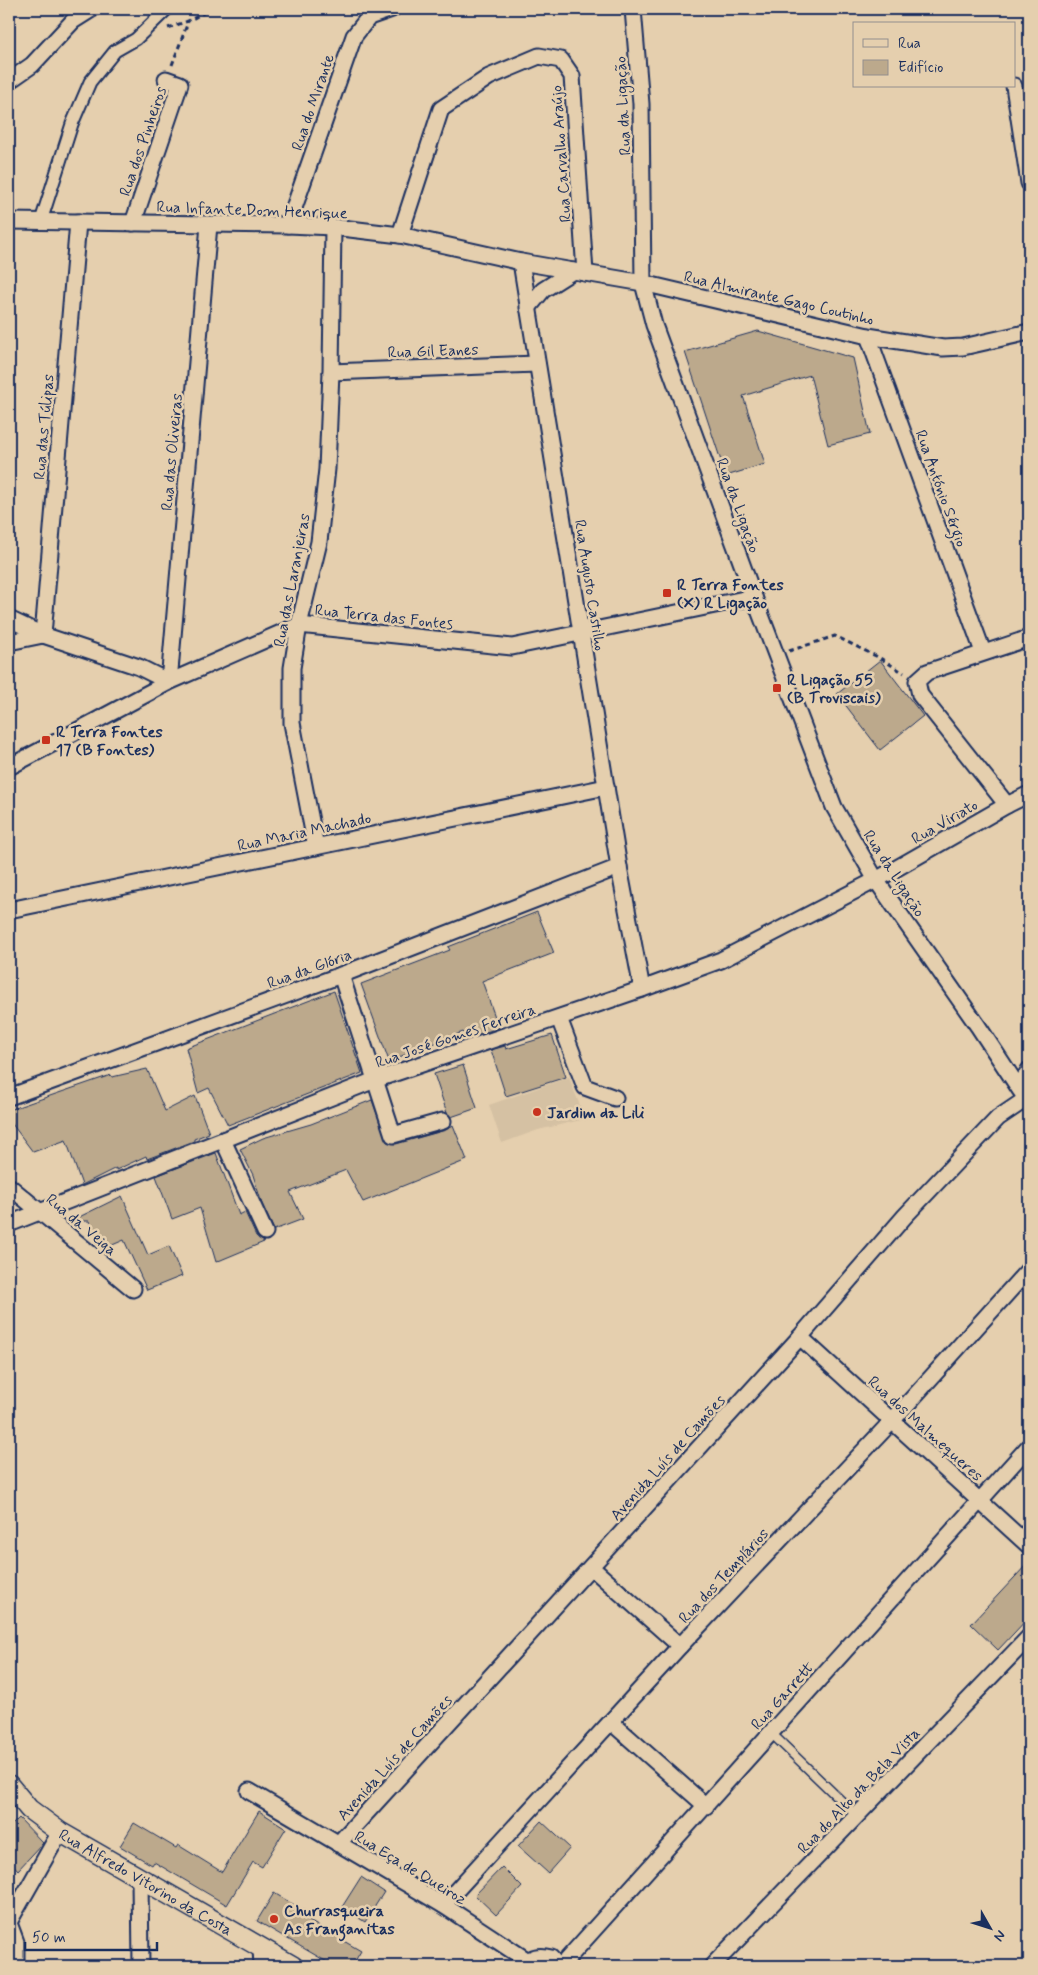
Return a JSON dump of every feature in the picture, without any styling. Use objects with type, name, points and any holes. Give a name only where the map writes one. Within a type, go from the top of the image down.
[{"type":"street","points":[[9,81],[32,64],[73,21],[92,9]]},
{"type":"street","points":[[41,221],[72,124],[90,82],[115,51],[136,39],[167,9]]},
{"type":"street","name":"Rua do Mirante","points":[[288,225],[354,36],[370,17],[392,9]]},
{"type":"street","name":"Rua da Ligação","points":[[633,9],[642,113],[643,283],[654,325],[754,597],[834,806],[876,880],[1025,1096]]},
{"type":"street","name":"Rua Carvalho Araújo","points":[[400,235],[441,109],[489,77],[538,56],[561,60],[572,76],[579,272]]},
{"type":"street","name":"Rua dos Pinheiros","points":[[133,223],[180,84],[166,79]]},
{"type":"street","points":[[1014,88],[1029,183]]},
{"type":"street","name":"Rua Infante Dom Henrique","points":[[9,221],[332,227],[400,235],[521,262]]},
{"type":"street","name":"Rua das Túlipas","points":[[43,635],[78,222]]},
{"type":"street","name":"Rua das Oliveiras","points":[[169,682],[209,225]]},
{"type":"street","name":"Rua das Laranjeiras","points":[[316,847],[292,723],[292,668],[299,625],[319,542],[327,469],[331,372],[332,227]]},
{"type":"street","name":"Rua Almirante Gago Coutinho","points":[[521,262],[643,283],[868,336],[943,348],[963,347],[1029,332]]},
{"type":"street","name":"Rua Augusto Castilho","points":[[521,262],[619,867],[642,989]]},
{"type":"street","points":[[528,308],[543,290],[579,272]]},
{"type":"street","name":"Rua António Sérgio","points":[[868,336],[983,652]]},
{"type":"street","name":"Rua Gil Eanes","points":[[331,372],[537,364]]},
{"type":"street","name":"Rua Terra das Fontes","points":[[9,767],[169,682],[299,625],[512,646],[754,597]]},
{"type":"street","points":[[9,619],[43,635],[139,667],[169,682]]},
{"type":"street","points":[[9,642],[43,635]]},
{"type":"street","points":[[1007,805],[920,695],[917,681],[927,672],[1029,638]]},
{"type":"street","name":"Rua Maria Machado","points":[[9,910],[606,788]]},
{"type":"street","name":"Rua Viriato","points":[[876,880],[1029,794]]},
{"type":"street","name":"Rua da Glória","points":[[9,1097],[341,975],[619,867]]},
{"type":"street","name":"Rua José Gomes Ferreira","points":[[9,1224],[376,1080],[559,1018],[721,960],[876,880]]},
{"type":"street","points":[[341,975],[393,1135],[443,1121]]},
{"type":"street","points":[[559,1018],[585,1087],[615,1098]]},
{"type":"street","points":[[1025,1096],[1029,1070]]},
{"type":"street","name":"Avenida Luís de Camões","points":[[338,1844],[800,1337],[905,1216],[998,1118],[1025,1096]]},
{"type":"street","points":[[223,1140],[265,1232]]},
{"type":"street","name":"Rua da Veiga","points":[[9,1186],[132,1289]]},
{"type":"street","name":"Rua dos Templários","points":[[443,1906],[680,1646],[892,1421],[1029,1269]]},
{"type":"street","name":"Rua dos Malmequeres","points":[[800,1337],[1029,1546]]},
{"type":"street","name":"Rua Garrett","points":[[559,1966],[706,1806],[1029,1446]]},
{"type":"street","points":[[591,1567],[680,1646]]},
{"type":"street","name":"Rua do Alto da Bela Vista","points":[[712,1966],[1029,1638]]},
{"type":"street","points":[[610,1722],[706,1806]]},
{"type":"street","name":"Rua Alfredo Vitorino da Costa","points":[[9,1785],[30,1809],[60,1832],[140,1879],[262,1957],[292,1966]]},
{"type":"street","name":"Rua Eça de Queiroz","points":[[248,1791],[443,1906],[526,1964]]},
{"type":"street","points":[[16,1966],[16,1942],[9,1923],[60,1832]]},
{"type":"street","points":[[140,1879],[141,1966]]},
{"type":"street","points":[[526,1964],[539,1955],[551,1958],[559,1966]]},
{"type":"lane","points":[[771,1733],[857,1816]]},
{"type":"path","points":[[166,79],[188,21],[211,9]]},
{"type":"path","points":[[776,655],[835,636],[880,658],[917,681]]},
{"type":"shaded area","name":"Jardim da Lili","points":[[569,1077],[585,1119],[538,1130],[502,1143],[489,1105]]},
{"type":"building","points":[[758,331],[853,358],[870,434],[828,445],[810,375],[743,396],[765,464],[726,476],[685,352]]},
{"type":"building","points":[[880,660],[923,716],[880,750],[837,694]]},
{"type":"building","points":[[537,912],[554,953],[482,981],[499,1028],[466,1038],[463,1032],[389,1061],[361,984],[450,950],[448,947]]},
{"type":"building","points":[[334,991],[362,1073],[228,1125],[209,1088],[198,1093],[186,1048]]},
{"type":"building","points":[[552,1035],[566,1077],[506,1096],[491,1050],[505,1046],[506,1049]]},
{"type":"building","points":[[463,1065],[477,1108],[451,1117],[447,1113],[434,1074]]},
{"type":"building","points":[[147,1069],[165,1111],[195,1096],[209,1133],[194,1139],[194,1141],[147,1159],[146,1156],[116,1170],[116,1168],[82,1185],[66,1140],[33,1152],[9,1120],[9,1110],[111,1075],[112,1077]]},
{"type":"building","points":[[372,1100],[387,1142],[396,1144],[446,1130],[453,1125],[467,1160],[363,1202],[346,1170],[290,1192],[303,1219],[274,1230],[262,1204],[253,1175],[240,1149],[263,1138],[311,1124]]},
{"type":"building","points":[[216,1153],[239,1215],[245,1212],[256,1236],[264,1242],[216,1262],[200,1208],[172,1219],[156,1176]]},
{"type":"building","points":[[122,1196],[148,1255],[169,1246],[182,1276],[147,1290],[124,1240],[103,1249],[89,1221],[71,1221]]},
{"type":"building","points":[[1029,1562],[1029,1617],[998,1650],[971,1624]]},
{"type":"building","points":[[259,1811],[286,1828],[262,1867],[253,1862],[227,1905],[154,1862],[152,1865],[120,1846],[134,1823],[176,1848],[178,1845],[222,1872]]},
{"type":"building","points":[[19,1818],[43,1843],[18,1870],[9,1860],[9,1828]]},
{"type":"building","points":[[541,1821],[570,1848],[548,1873],[518,1846]]},
{"type":"building","points":[[502,1867],[522,1887],[496,1915],[475,1895]]},
{"type":"building","points":[[361,1877],[384,1892],[365,1922],[342,1907]]},
{"type":"building","points":[[274,1893],[308,1913],[304,1918],[361,1951],[352,1966],[334,1966],[257,1921]]},
{"type":"place","name":"R Terra Fontes (X) R Ligação","points":[[667,593]]},
{"type":"place","name":"R Ligação 55 (B Troviscais)","points":[[777,688]]},
{"type":"place","name":"R Terra Fontes 17 (B Fontes)","points":[[46,740]]},
{"type":"place","name":"Jardim da Lili","points":[[537,1112]]},
{"type":"place","name":"Churrasqueira As Franganitas","points":[[274,1919]]}]
